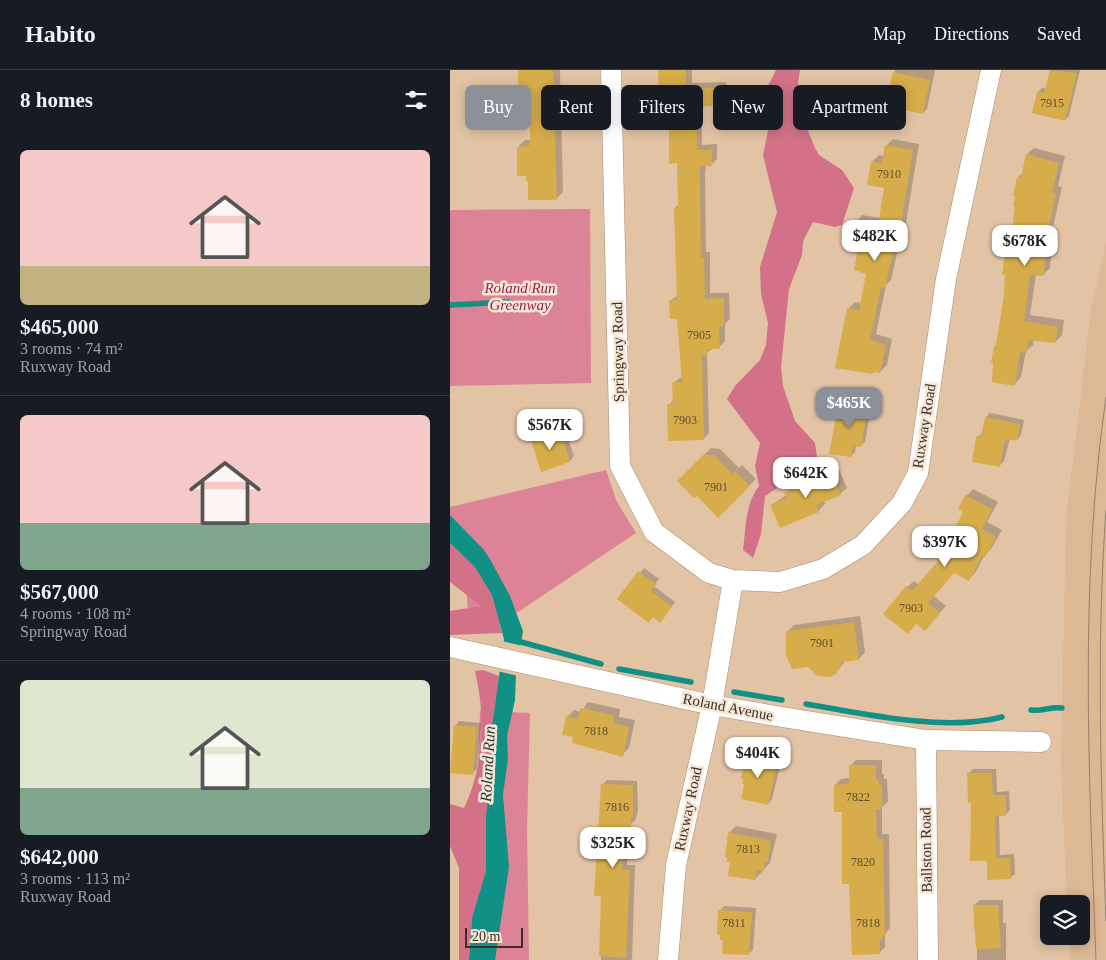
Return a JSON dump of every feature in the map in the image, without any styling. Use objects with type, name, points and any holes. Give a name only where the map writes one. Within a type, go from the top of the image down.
[{"type":"street","name":"Springway Road","points":[[610,70],[620,466],[654,532],[709,573],[733,580]]},
{"type":"street","name":"Ruxway Road","points":[[668,960],[676,865],[712,705],[733,580],[780,582],[823,569],[863,545],[902,503],[918,473],[946,279],[991,70]]},
{"type":"street","name":"Roland Avenue","points":[[450,647],[498,656],[712,705],[926,740],[1041,742]]},
{"type":"street","name":"Ballston Road","points":[[926,740],[928,960]]},
{"type":"shaded area","points":[[776,70],[800,70],[798,85],[793,85],[793,130],[808,130],[819,155],[842,170],[854,188],[842,225],[835,227],[813,222],[803,241],[802,255],[789,289],[781,367],[783,386],[795,421],[815,443],[818,464],[795,470],[782,485],[765,496],[761,534],[753,558],[743,550],[751,500],[759,486],[755,466],[760,443],[727,399],[735,386],[760,360],[766,345],[768,323],[761,294],[760,267],[777,212],[763,155],[768,130],[783,130],[783,85],[768,85]]},
{"type":"shaded area","points":[[1106,243],[1106,960],[1070,960],[1069,945],[1090,945],[1090,895],[1067,895],[1061,763],[1066,518],[1091,310]]},
{"type":"shaded area","points":[[450,543],[475,567],[492,595],[502,633],[450,635],[450,611],[481,606],[450,582]]},
{"type":"shaded area","points":[[483,670],[499,676],[492,727],[493,754],[486,816],[486,871],[472,918],[469,960],[459,960],[459,868],[450,846],[450,804],[464,808],[476,775],[482,723],[479,688],[475,671]]},
{"type":"green space","name":"Roland Run Greenway","points":[[590,209],[591,383],[450,386],[450,210]]},
{"type":"green space","points":[[606,470],[617,502],[636,533],[497,626],[469,621],[462,548],[450,530],[450,507]]},
{"type":"green space","points":[[480,711],[530,713],[527,830],[529,960],[471,960]]},
{"type":"water","name":"Roland Run","points":[[450,515],[484,550],[491,561],[510,596],[523,631],[516,673],[515,700],[507,736],[508,759],[503,795],[509,867],[495,960],[469,960],[472,918],[486,871],[486,816],[493,754],[492,727],[504,639],[492,595],[475,567],[450,543]]},
{"type":"pier","points":[[502,641],[523,646],[518,676],[497,671]]},
{"type":"building","points":[[518,70],[553,70],[553,85],[541,85],[541,130],[555,130],[557,200],[528,200],[528,181],[526,181],[526,176],[517,176],[517,147],[529,146],[531,130],[531,85],[518,85]]},
{"type":"building","points":[[658,70],[686,70],[686,85],[659,85]]},
{"type":"building","points":[[1050,70],[1077,73],[1065,121],[1032,113],[1037,92],[1044,93]]},
{"type":"building","points":[[893,72],[930,80],[923,114],[906,110],[906,85],[890,85]]},
{"type":"building","points":[[713,87],[713,106],[703,106],[703,88]]},
{"type":"building","points":[[669,130],[697,130],[697,150],[712,150],[712,166],[700,166],[701,258],[704,258],[705,299],[724,298],[724,326],[719,326],[720,349],[707,349],[707,355],[702,355],[704,440],[668,441],[667,404],[673,404],[672,382],[682,382],[677,319],[670,319],[669,300],[677,300],[674,208],[678,208],[677,163],[669,164]]},
{"type":"building","points":[[885,145],[913,150],[897,249],[894,248],[885,288],[881,287],[870,340],[886,345],[880,373],[874,372],[873,374],[835,368],[847,308],[859,310],[866,274],[854,270],[859,244],[851,242],[855,221],[878,225],[884,188],[867,185],[871,161],[882,163]]},
{"type":"building","points":[[1026,154],[1059,163],[1052,193],[1056,193],[1047,235],[1044,276],[1030,275],[1024,321],[1058,327],[1055,343],[1029,340],[1027,353],[1020,352],[1015,386],[992,382],[993,363],[991,362],[994,346],[996,346],[1004,294],[1005,275],[1002,275],[1005,254],[1009,254],[1015,207],[1013,207],[1015,196],[1013,196],[1017,177],[1021,178]]},
{"type":"building","points":[[844,401],[868,406],[861,447],[853,446],[851,457],[829,454],[836,417],[841,418]]},
{"type":"building","points":[[985,417],[1020,424],[1017,441],[1007,439],[1004,443],[1000,467],[972,462],[976,436],[981,437]]},
{"type":"building","points":[[560,430],[570,462],[541,472],[531,440]]},
{"type":"building","points":[[703,455],[714,455],[732,474],[735,471],[750,486],[718,518],[697,496],[694,498],[677,481]]},
{"type":"building","points":[[830,469],[841,495],[816,505],[819,512],[780,528],[770,505],[786,498],[784,493],[807,483],[805,479]]},
{"type":"building","points":[[965,495],[992,509],[982,529],[996,537],[985,557],[982,556],[969,581],[954,573],[928,603],[940,613],[925,631],[916,624],[908,634],[883,614],[906,586],[912,591],[937,562],[963,512],[958,509]]},
{"type":"building","points":[[638,571],[656,584],[651,591],[672,607],[660,623],[653,617],[649,623],[617,599]]},
{"type":"building","points":[[854,622],[859,660],[842,662],[836,674],[830,677],[817,676],[808,667],[792,669],[786,656],[786,631]]},
{"type":"building","points":[[580,708],[614,715],[613,723],[629,727],[623,757],[572,743],[573,737],[562,735],[566,716],[578,719]]},
{"type":"building","points":[[454,725],[477,727],[473,775],[450,773]]},
{"type":"building","points":[[746,755],[778,762],[768,805],[741,799],[744,785],[742,784],[743,779],[741,779]]},
{"type":"building","points":[[849,765],[876,765],[876,780],[879,780],[879,785],[882,785],[882,809],[876,809],[877,839],[883,839],[885,935],[882,935],[883,940],[880,940],[880,954],[852,955],[849,884],[842,884],[842,812],[834,812],[834,785],[849,784]]},
{"type":"building","points":[[967,773],[992,773],[993,795],[1006,795],[1006,816],[995,816],[996,858],[1010,858],[1011,879],[987,880],[987,861],[970,861],[971,803],[968,803]]},
{"type":"building","points":[[601,784],[633,785],[633,817],[631,817],[631,827],[624,827],[622,870],[630,870],[626,958],[599,956],[601,896],[594,896]]},
{"type":"building","points":[[728,832],[771,841],[768,862],[765,861],[764,871],[757,870],[755,880],[728,876],[730,862],[727,862],[727,857],[725,857]]},
{"type":"building","points":[[973,905],[998,905],[1001,948],[976,949]]},
{"type":"building","points":[[718,910],[752,912],[749,955],[722,954],[723,940],[720,940],[720,935],[717,934]]},
{"type":"waterway","points":[[450,305],[509,302]]},
{"type":"waterway","points":[[514,640],[601,664]]},
{"type":"waterway","points":[[619,669],[691,682]]},
{"type":"waterway","points":[[734,692],[782,700]]},
{"type":"waterway","points":[[806,704],[904,720],[930,722],[955,723],[1002,717]]},
{"type":"waterway","points":[[1031,710],[1062,708]]},
{"type":"tram line","points":[[1096,960],[1089,749],[1089,608],[1092,537],[1106,397]]},
{"type":"tram line","points":[[1106,510],[1100,664],[1106,921]]}]
